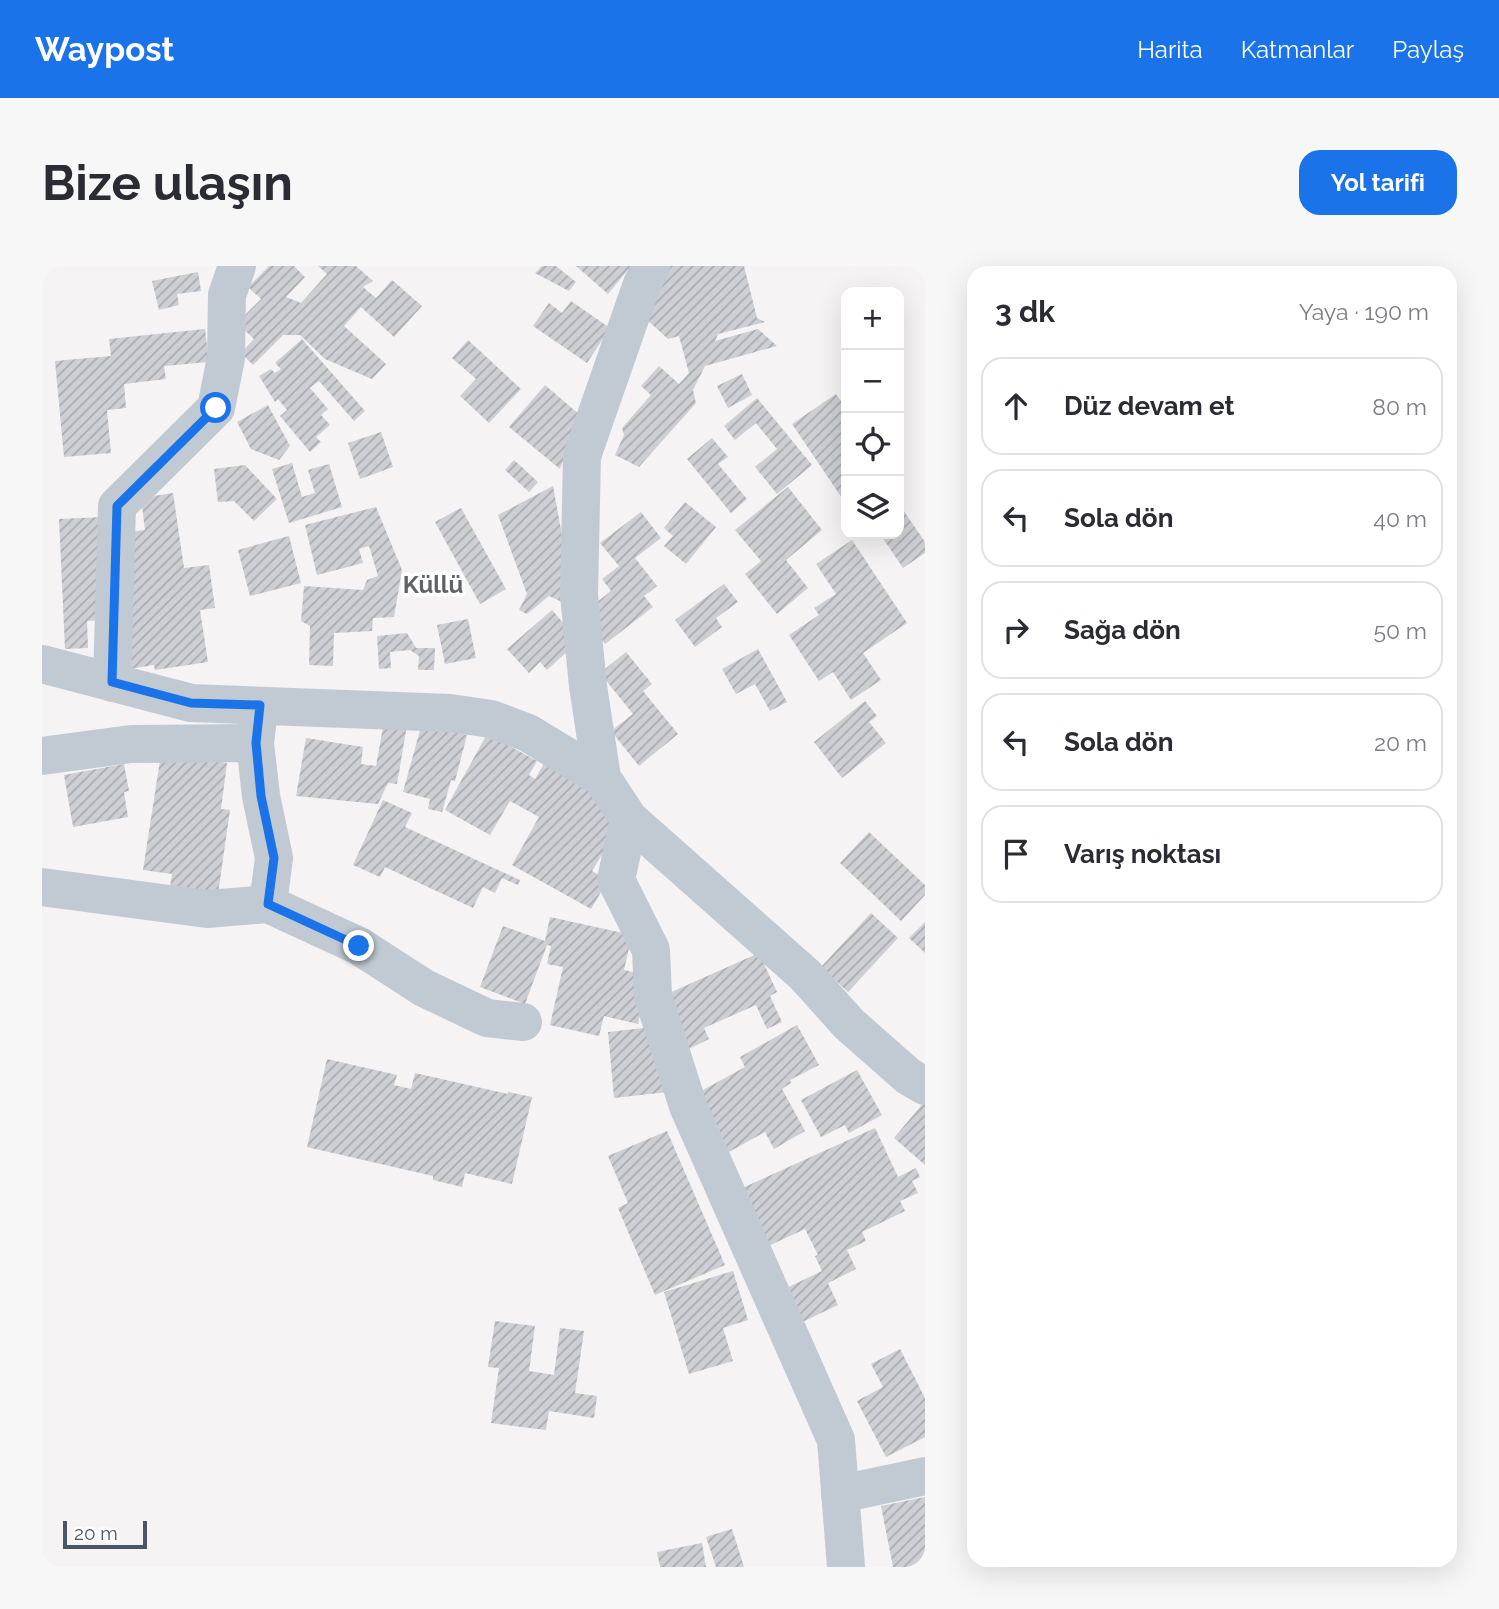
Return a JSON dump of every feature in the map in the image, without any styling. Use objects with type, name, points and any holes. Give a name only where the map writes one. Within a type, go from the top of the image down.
[{"type":"street","points":[[112,682],[117,506],[216,408],[226,358],[227,295],[237,266]]},
{"type":"street","points":[[653,266],[642,284],[582,456],[579,595],[588,686],[602,778],[629,819],[805,975],[849,1024],[908,1076],[925,1086]]},
{"type":"street","points":[[42,664],[191,703],[450,713],[491,719],[528,733],[602,778]]},
{"type":"street","points":[[260,705],[256,743],[261,796],[274,858],[268,904]]},
{"type":"street","points":[[42,756],[131,744],[256,743]]},
{"type":"street","points":[[629,819],[616,880],[651,950],[653,996],[688,1106],[836,1440],[846,1567]]},
{"type":"street","points":[[42,887],[207,909],[268,904],[359,946],[424,988],[487,1018],[523,1023]]},
{"type":"street","points":[[840,1494],[925,1476]]},
{"type":"building","points":[[269,266],[294,266],[305,277],[286,297],[301,303],[327,274],[318,266],[356,266],[373,281],[363,287],[376,298],[392,280],[422,306],[394,337],[361,307],[344,326],[386,364],[372,379],[325,359],[300,335],[283,335],[253,365],[241,353],[254,339],[237,323],[261,299],[248,287]]},
{"type":"building","points":[[542,266],[556,266],[576,282],[569,291],[535,273]]},
{"type":"building","points":[[576,266],[631,266],[608,294]]},
{"type":"building","points":[[657,266],[744,266],[757,318],[765,322],[718,334],[715,341],[758,329],[777,346],[705,366],[693,390],[696,403],[639,467],[615,455],[624,435],[622,428],[651,395],[641,386],[659,366],[679,384],[689,373],[679,336],[668,339],[634,308]]},
{"type":"building","points":[[198,272],[201,291],[177,294],[179,305],[159,310],[152,281]]},
{"type":"building","points":[[571,301],[610,328],[587,363],[533,326],[549,303],[562,313]]},
{"type":"building","points":[[205,329],[209,362],[164,366],[166,379],[124,384],[126,408],[107,410],[111,453],[64,457],[55,361],[111,356],[109,339]]},
{"type":"building","points":[[302,339],[365,411],[354,421],[319,381],[310,388],[328,409],[321,415],[330,425],[316,437],[321,442],[310,452],[280,416],[287,410],[278,399],[275,402],[259,376],[271,369],[275,373],[281,369],[275,363]]},
{"type":"building","points":[[468,340],[521,389],[489,423],[460,396],[476,379],[452,358]]},
{"type":"building","points":[[742,374],[752,395],[728,408],[717,386]]},
{"type":"building","points":[[545,385],[580,415],[560,469],[509,427]]},
{"type":"building","points":[[836,394],[841,401],[841,497],[792,424]]},
{"type":"building","points":[[757,398],[812,465],[777,494],[755,467],[777,449],[756,423],[735,440],[724,426]]},
{"type":"building","points":[[268,405],[290,446],[279,460],[251,449],[237,422]]},
{"type":"building","points":[[381,432],[393,467],[360,479],[348,443]]},
{"type":"building","points":[[712,438],[728,457],[718,464],[747,499],[731,513],[687,459]]},
{"type":"building","points":[[514,460],[538,482],[529,492],[505,470]]},
{"type":"building","points":[[292,463],[302,497],[315,493],[308,470],[329,464],[342,507],[289,523],[272,469]]},
{"type":"building","points":[[245,465],[277,499],[254,521],[234,501],[218,502],[214,469]]},
{"type":"building","points":[[553,486],[567,563],[562,602],[549,596],[527,614],[519,610],[527,594],[498,515]]},
{"type":"building","points":[[788,487],[822,530],[786,560],[808,588],[777,614],[745,574],[761,561],[735,530]]},
{"type":"building","points":[[173,493],[184,568],[209,565],[215,608],[200,610],[208,662],[155,670],[154,665],[129,669],[122,533],[145,530],[141,498]]},
{"type":"building","points":[[685,502],[716,527],[686,564],[664,546],[673,536],[664,528]]},
{"type":"building","points":[[376,507],[402,570],[394,617],[373,618],[372,631],[334,633],[333,666],[309,665],[310,626],[301,621],[304,586],[363,590],[367,580],[378,576],[369,546],[359,549],[363,563],[317,575],[305,525]]},
{"type":"building","points":[[461,508],[506,589],[480,604],[435,522]]},
{"type":"building","points":[[904,511],[925,542],[925,553],[903,568],[883,539],[904,539]]},
{"type":"building","points":[[641,512],[661,538],[635,558],[657,586],[644,596],[653,607],[605,644],[582,614],[611,591],[602,579],[619,566],[600,543]]},
{"type":"building","points":[[103,517],[107,620],[87,621],[88,648],[65,649],[59,519]]},
{"type":"building","points":[[289,536],[301,583],[250,596],[238,550]]},
{"type":"building","points":[[852,540],[907,623],[863,653],[881,680],[851,700],[833,672],[819,681],[789,635],[819,615],[814,608],[836,594],[816,564]]},
{"type":"building","points":[[724,584],[738,602],[716,618],[722,627],[695,647],[675,620]]},
{"type":"building","points":[[552,610],[579,641],[547,670],[540,662],[529,673],[507,649]]},
{"type":"building","points":[[468,619],[476,658],[445,664],[437,625]]},
{"type":"building","points":[[407,633],[416,648],[435,648],[434,670],[418,670],[419,656],[410,650],[390,652],[391,668],[379,669],[377,636]]},
{"type":"building","points":[[758,649],[787,702],[770,711],[755,684],[736,694],[722,669]]},
{"type":"building","points":[[626,652],[652,684],[643,691],[678,734],[639,766],[611,731],[633,714],[600,673]]},
{"type":"building","points":[[865,701],[877,716],[869,722],[886,743],[842,778],[814,742]]},
{"type":"building","points":[[384,722],[407,725],[397,784],[388,783],[378,804],[296,796],[306,738],[363,747],[361,764],[376,766]]},
{"type":"building","points":[[422,723],[467,735],[455,781],[451,780],[442,812],[428,809],[430,799],[403,792]]},
{"type":"building","points":[[487,734],[537,761],[529,775],[535,779],[546,760],[625,817],[592,871],[608,880],[591,909],[512,865],[539,817],[510,801],[490,835],[445,810]]},
{"type":"building","points":[[161,754],[227,763],[221,809],[230,810],[218,894],[170,887],[172,874],[143,870]]},
{"type":"building","points":[[124,764],[129,791],[124,792],[128,817],[73,827],[64,775]]},
{"type":"building","points":[[383,800],[412,813],[405,827],[520,880],[518,885],[502,878],[495,893],[483,887],[473,908],[385,867],[380,877],[353,865]]},
{"type":"building","points":[[869,832],[925,885],[925,895],[901,921],[840,863]]},
{"type":"building","points":[[871,913],[898,938],[848,992],[821,967]]},
{"type":"building","points":[[550,917],[632,935],[624,970],[649,976],[638,1024],[604,1016],[599,1036],[550,1025],[563,967],[547,964],[551,946],[547,945],[525,1004],[480,987],[503,926],[545,941]]},
{"type":"building","points":[[925,922],[925,953],[909,938]]},
{"type":"building","points":[[759,953],[777,992],[770,996],[782,1022],[767,1029],[756,1005],[704,1028],[709,1039],[683,1052],[658,998]]},
{"type":"building","points":[[797,1025],[819,1065],[790,1080],[791,1083],[782,1089],[805,1131],[774,1149],[765,1132],[727,1153],[694,1095],[745,1067],[740,1057]]},
{"type":"building","points":[[661,1026],[668,1092],[614,1098],[608,1032]]},
{"type":"building","points":[[327,1059],[397,1075],[394,1085],[411,1089],[415,1073],[532,1097],[512,1184],[465,1173],[462,1187],[433,1180],[433,1176],[307,1147]]},
{"type":"building","points":[[857,1070],[882,1115],[849,1133],[845,1125],[821,1137],[801,1100]]},
{"type":"building","points":[[925,1101],[925,1165],[894,1138]]},
{"type":"building","points":[[875,1128],[898,1177],[916,1168],[920,1177],[912,1181],[918,1193],[900,1201],[905,1211],[862,1232],[866,1241],[847,1250],[856,1269],[828,1283],[838,1305],[796,1325],[780,1291],[822,1271],[815,1256],[818,1255],[805,1229],[766,1247],[740,1189]]},
{"type":"building","points":[[667,1131],[725,1265],[655,1295],[618,1208],[628,1203],[608,1156]]},
{"type":"building","points":[[733,1271],[748,1320],[723,1328],[733,1361],[689,1374],[664,1292]]},
{"type":"building","points":[[495,1321],[535,1326],[529,1371],[554,1375],[560,1328],[584,1331],[575,1393],[597,1396],[594,1418],[549,1411],[546,1430],[491,1423],[499,1368],[488,1367]]},
{"type":"building","points":[[900,1349],[925,1398],[925,1437],[886,1457],[857,1401],[883,1387],[871,1364]]},
{"type":"building","points":[[925,1497],[925,1567],[893,1567],[881,1506]]},
{"type":"building","points":[[732,1529],[744,1567],[716,1567],[706,1537]]},
{"type":"building","points":[[702,1543],[706,1567],[660,1567],[657,1552]]},
{"type":"district","name":"Küllü","points":[[433,584]]},
{"type":"route","points":[[216,408],[117,506],[112,682],[191,703],[260,705],[256,743],[261,796],[274,858],[268,904],[359,946]]}]
